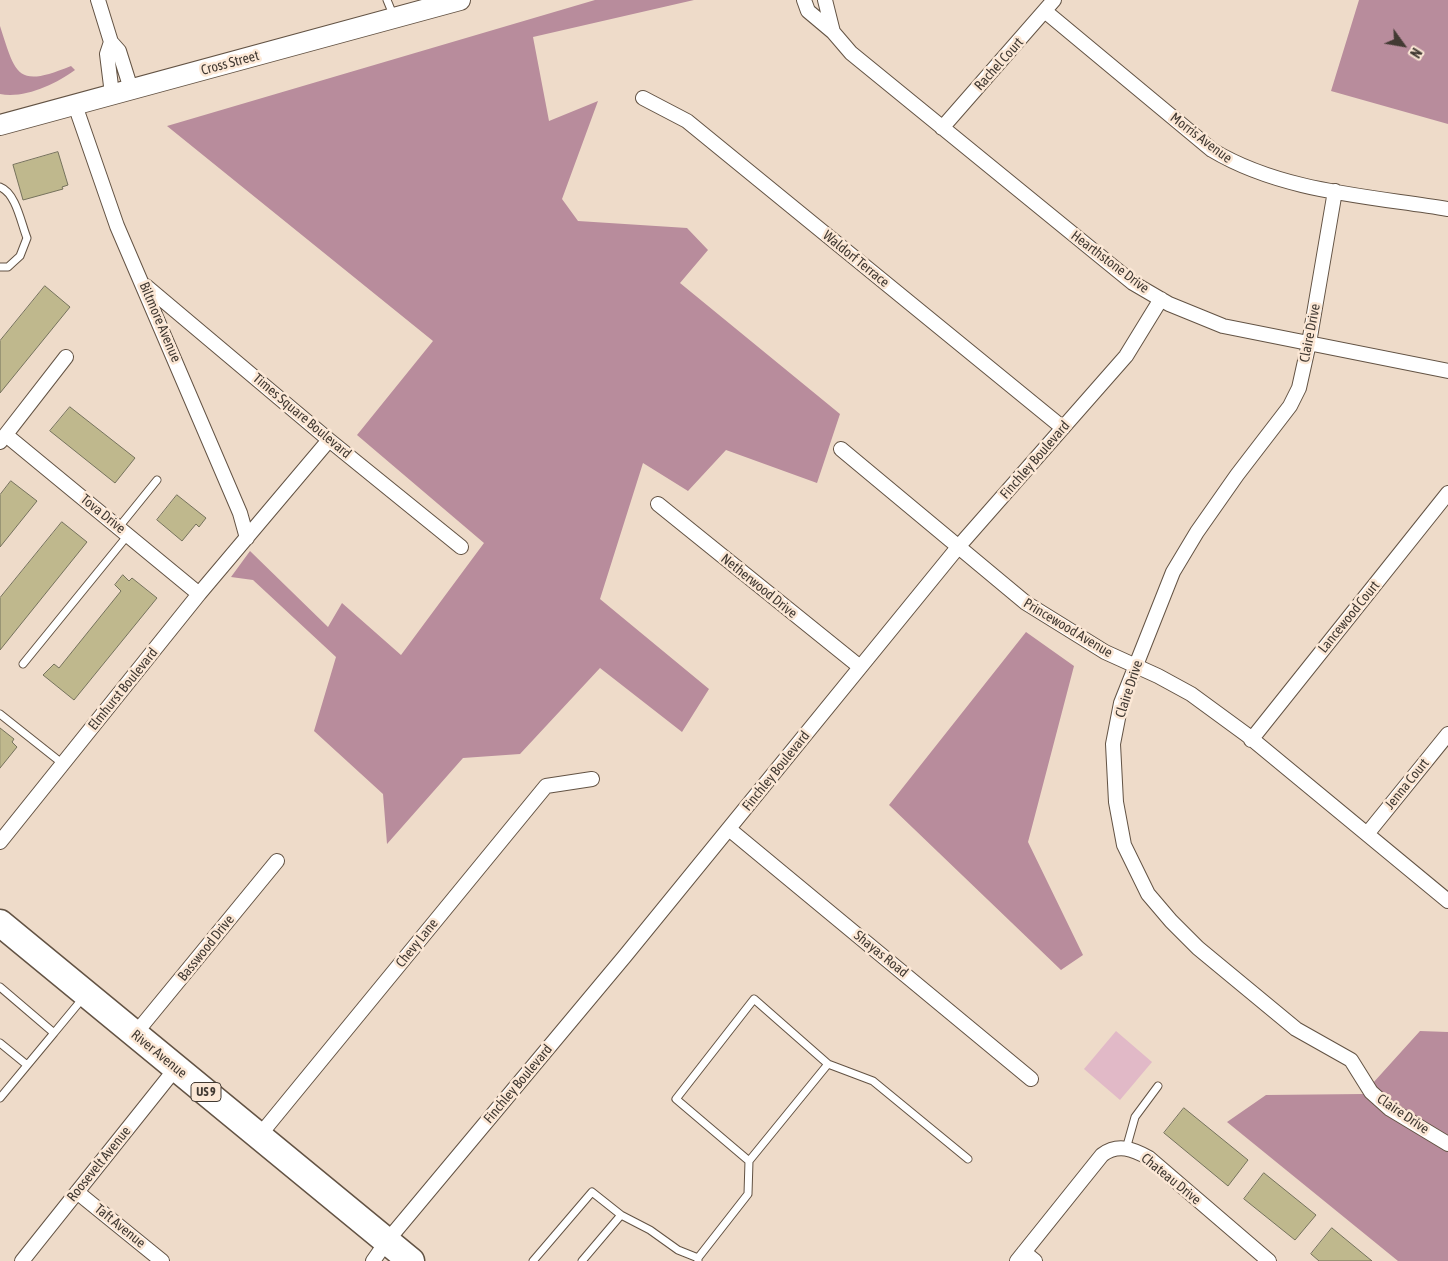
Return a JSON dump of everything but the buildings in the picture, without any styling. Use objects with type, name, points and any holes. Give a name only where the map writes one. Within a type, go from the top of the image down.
[{"type":"highway","name":"River Avenue","points":[[0,923],[259,1136],[380,1251],[411,1261]]},
{"type":"main road","name":"Cross Street","points":[[0,126],[121,92],[391,9],[460,0]]},
{"type":"street","points":[[98,0],[111,42],[119,51],[121,92]]},
{"type":"street","name":"Hearthstone Drive","points":[[804,0],[808,11],[833,32],[851,53],[1133,283],[1161,299],[1223,326],[1448,371]]},
{"type":"street","name":"Hearthstone Drive","points":[[825,0],[833,32]]},
{"type":"street","name":"Rachel Court","points":[[942,128],[1046,12],[1054,0]]},
{"type":"street","name":"Morris Avenue","points":[[1046,12],[1212,150],[1237,165],[1269,177],[1448,209]]},
{"type":"street","points":[[111,42],[107,54],[121,92]]},
{"type":"street","name":"Waldorf Terrace","points":[[643,98],[687,121],[1063,428]]},
{"type":"street","name":"Biltmore Avenue","points":[[75,105],[118,226],[144,283],[240,513],[246,538]]},
{"type":"street","name":"Claire Drive","points":[[1334,190],[1309,343],[1299,388],[1290,406],[1237,474],[1173,572],[1121,702],[1113,744],[1116,802],[1124,845],[1148,894],[1198,948],[1296,1028],[1352,1060],[1371,1092],[1390,1110],[1448,1144]]},
{"type":"street","name":"Times Square Boulevard","points":[[144,283],[329,440],[461,547]]},
{"type":"street","name":"Finchley Boulevard","points":[[380,1251],[729,829],[959,546],[1126,356],[1161,299]]},
{"type":"street","name":"Tova Drive","points":[[66,358],[3,439],[123,531],[199,594]]},
{"type":"street","name":"Elmhurst Boulevard","points":[[0,842],[199,594],[329,440]]},
{"type":"street","name":"Princewood Avenue","points":[[841,449],[1026,603],[1105,652],[1191,694],[1251,740],[1448,901]]},
{"type":"street","name":"Lancewood Court","points":[[1251,740],[1448,494]]},
{"type":"street","name":"Netherwood Drive","points":[[658,504],[860,667]]},
{"type":"street","name":"Jenna Court","points":[[1367,834],[1448,734]]},
{"type":"street","name":"Chevy Lane","points":[[259,1136],[546,786],[592,780]]},
{"type":"street","name":"Shayas Road","points":[[729,829],[1031,1079]]},
{"type":"street","name":"Basswood Drive","points":[[135,1034],[277,861]]},
{"type":"street","name":"Roosevelt Avenue","points":[[22,1261],[176,1068]]},
{"type":"street","name":"Chateau Drive","points":[[1025,1258],[1102,1154],[1110,1148],[1126,1149],[1149,1158],[1269,1261]]},
{"type":"street","name":"Taft Avenue","points":[[77,1192],[162,1261]]},
{"type":"lane","points":[[0,187],[5,189],[11,198],[27,238],[20,256],[8,267],[0,267]]},
{"type":"lane","points":[[23,664],[123,531],[157,480]]},
{"type":"lane","points":[[0,714],[63,764]]},
{"type":"lane","points":[[0,987],[54,1033]]},
{"type":"lane","points":[[0,1098],[86,994]]},
{"type":"lane","points":[[748,1161],[676,1099],[754,999],[828,1064],[873,1081],[968,1159]]},
{"type":"lane","points":[[0,1043],[27,1065]]},
{"type":"lane","points":[[533,1261],[592,1192],[621,1215],[650,1230],[678,1250],[698,1259],[748,1194],[748,1161],[828,1064]]},
{"type":"lane","points":[[1126,1149],[1134,1117],[1158,1086]]},
{"type":"lane","points":[[582,1261],[621,1215]]},
{"type":"shaded area","points":[[595,0],[694,0],[533,37],[549,121],[598,101],[562,199],[578,221],[687,228],[708,250],[680,283],[840,414],[817,483],[726,450],[688,491],[643,463],[600,599],[709,689],[682,732],[600,668],[520,754],[463,758],[387,844],[383,794],[314,731],[336,657],[253,580],[231,577],[250,551],[328,627],[342,603],[401,655],[484,543],[357,435],[433,341],[167,126]]},
{"type":"shaded area","points":[[1359,0],[1448,0],[1448,124],[1331,91]]},
{"type":"shaded area","points":[[0,26],[10,56],[21,73],[29,76],[39,76],[71,66],[75,70],[39,89],[19,94],[0,94]]},
{"type":"shaded area","points":[[1026,632],[1074,666],[1028,842],[1083,955],[1061,970],[889,805]]},
{"type":"shaded area","points":[[1116,1031],[1152,1062],[1120,1100],[1084,1069]]},
{"type":"shaded area","points":[[1420,1031],[1448,1032],[1448,1261],[1398,1261],[1227,1122],[1266,1095],[1363,1094]]}]
